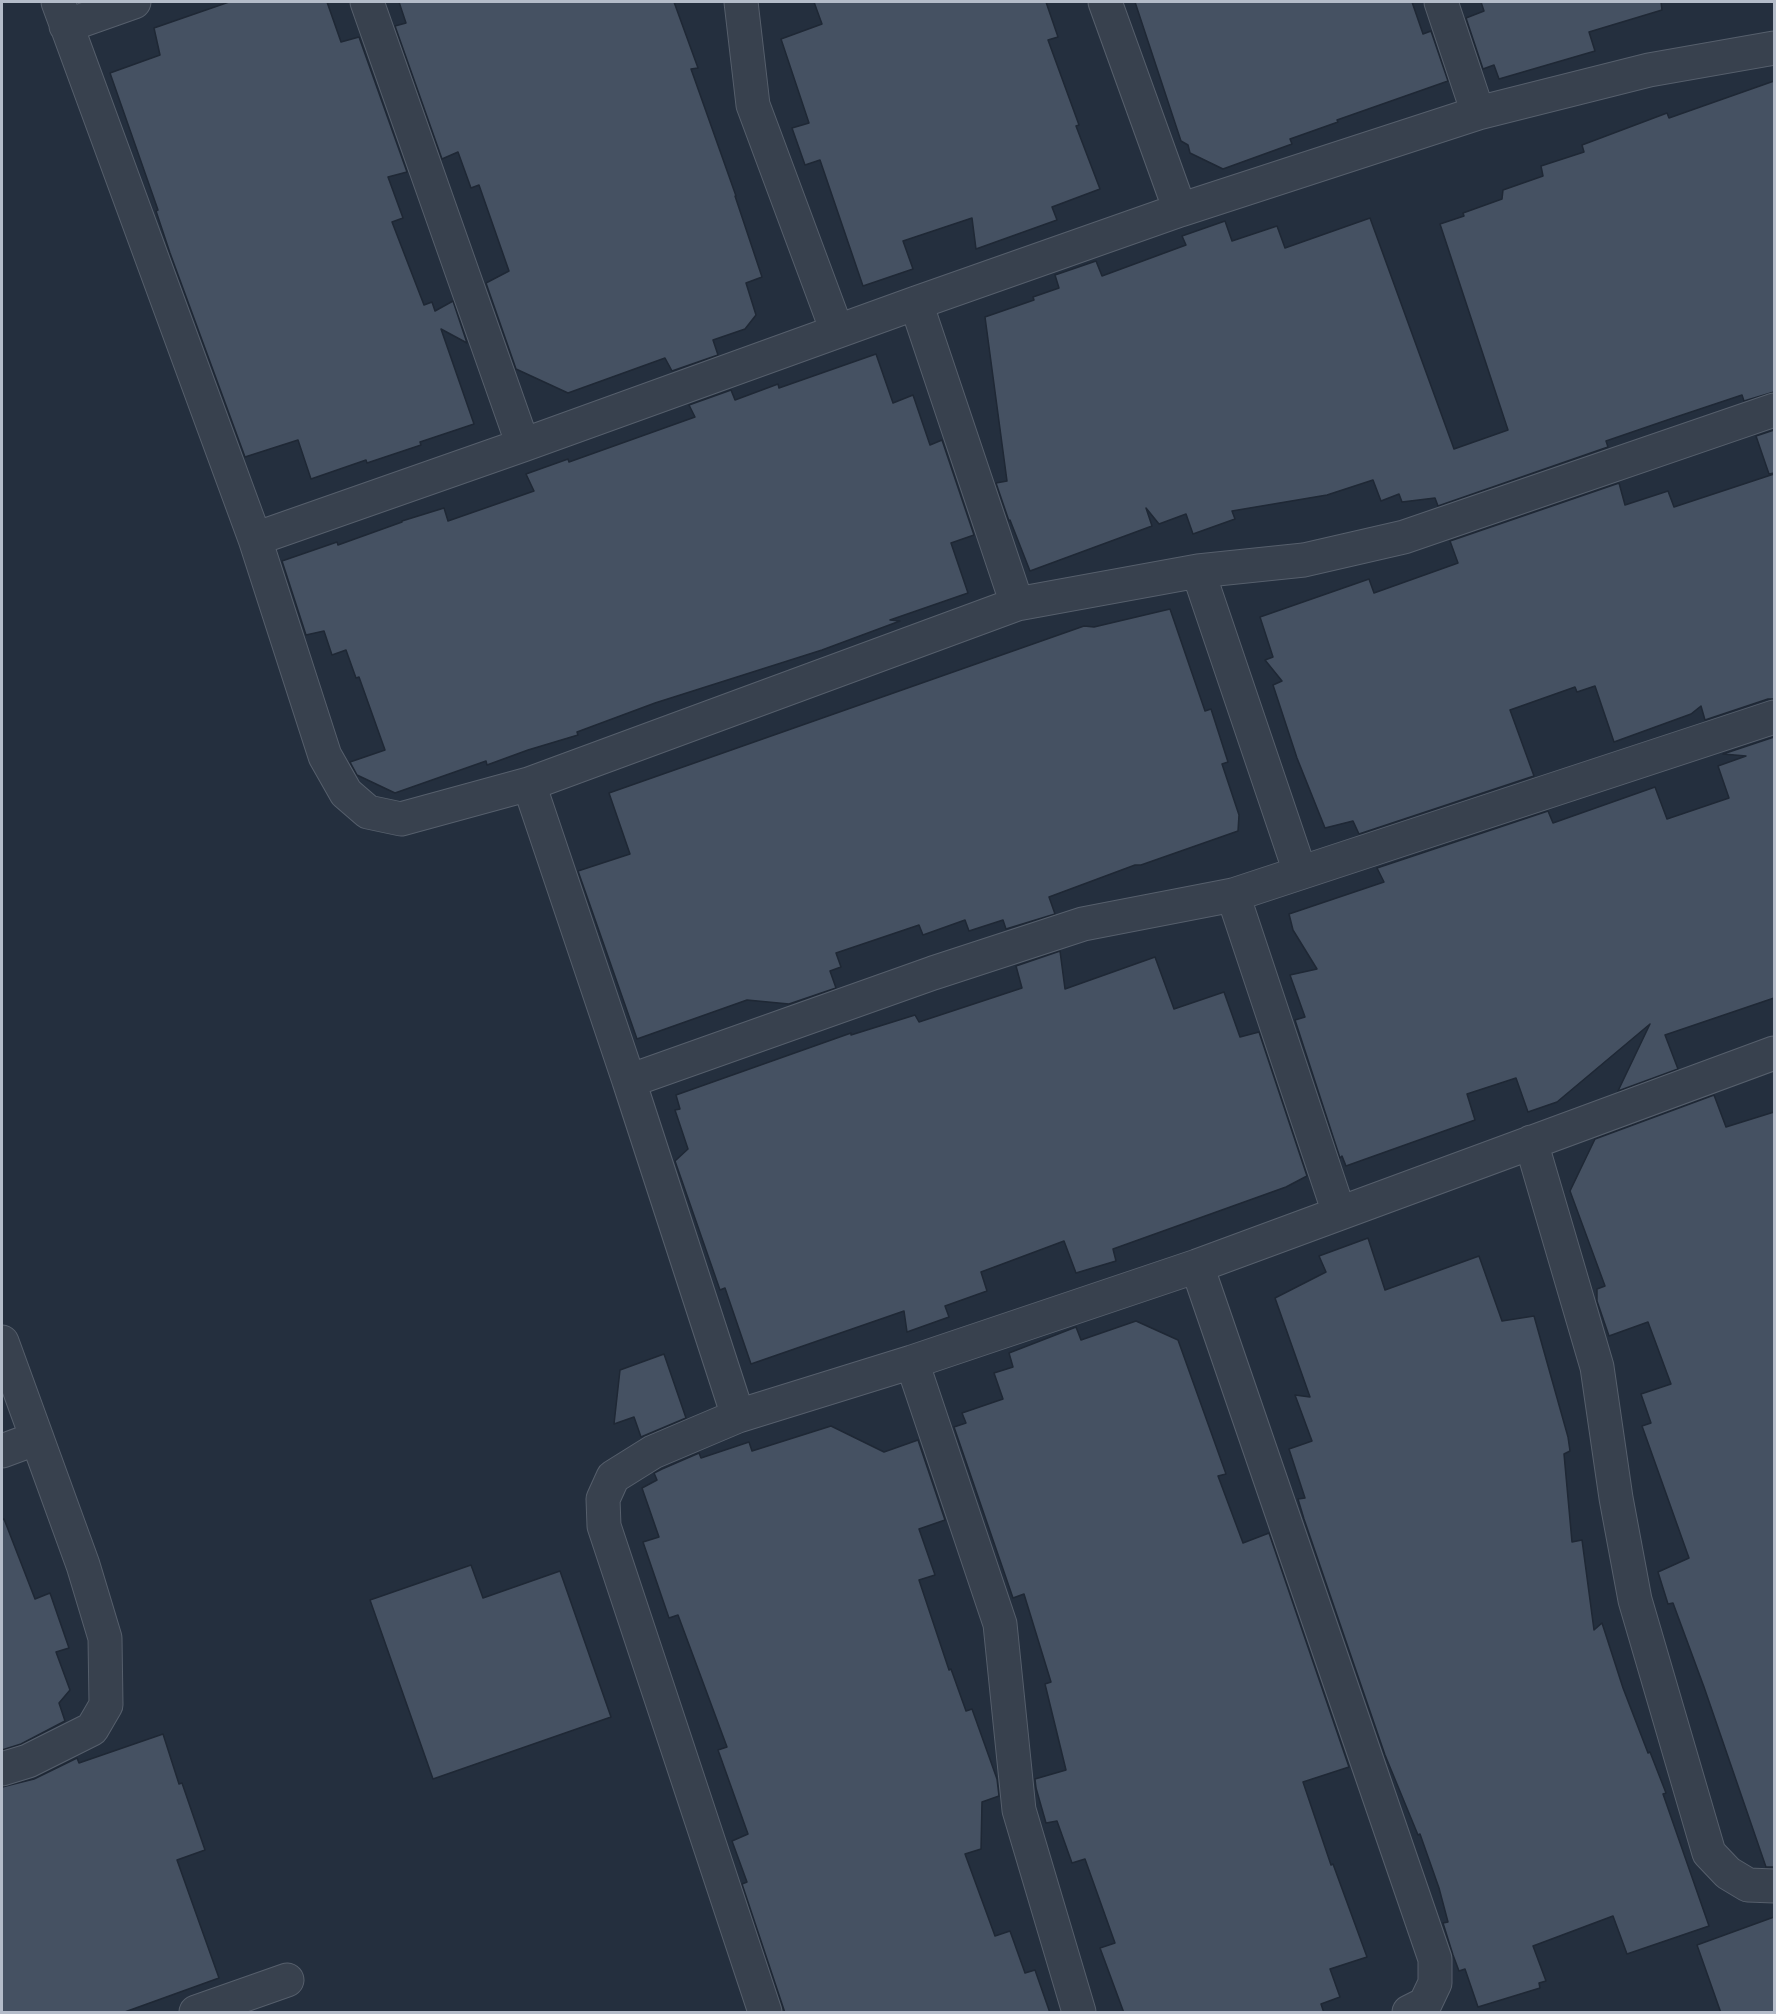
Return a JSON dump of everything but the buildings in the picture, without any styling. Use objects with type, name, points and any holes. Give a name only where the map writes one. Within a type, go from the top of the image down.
[{"type":"street","points":[[134,2],[62,14],[255,539],[325,756],[346,793],[368,813],[401,819],[529,784],[1017,604],[1198,570],[1304,560],[1404,537],[1774,410]]},
{"type":"street","points":[[367,2],[523,445]]},
{"type":"street","points":[[741,2],[753,105],[837,331]]},
{"type":"street","points":[[1105,2],[1180,210]]},
{"type":"street","points":[[1442,2],[1478,113]]},
{"type":"street","points":[[255,539],[1180,210],[1478,113],[1649,70],[1774,48]]},
{"type":"street","points":[[916,303],[1017,604]]},
{"type":"street","points":[[1198,570],[1299,872]]},
{"type":"street","points":[[629,1081],[933,973],[1083,924],[1233,895],[1774,717]]},
{"type":"street","points":[[529,784],[738,1416]]},
{"type":"street","points":[[1233,895],[1339,1213]]},
{"type":"street","points":[[765,2013],[604,1526],[603,1499],[613,1477],[653,1452],[738,1416],[912,1362],[1197,1266],[1774,1053]]},
{"type":"street","points":[[1531,1142],[1597,1367],[1616,1498],[1635,1600],[1709,1853],[1728,1872],[1748,1884],[1774,1886]]},
{"type":"street","points":[[1197,1266],[1435,1959],[1435,1983],[1425,2004],[1409,2013]]},
{"type":"street","points":[[2,1342],[83,1565],[105,1638],[106,1706],[92,1729],[28,1761],[2,1769]]},
{"type":"street","points":[[912,1362],[1000,1624],[1019,1810],[1079,2013]]},
{"type":"street","points":[[2,1450],[37,1438]]},
{"type":"street","points":[[196,2013],[287,1980]]}]
